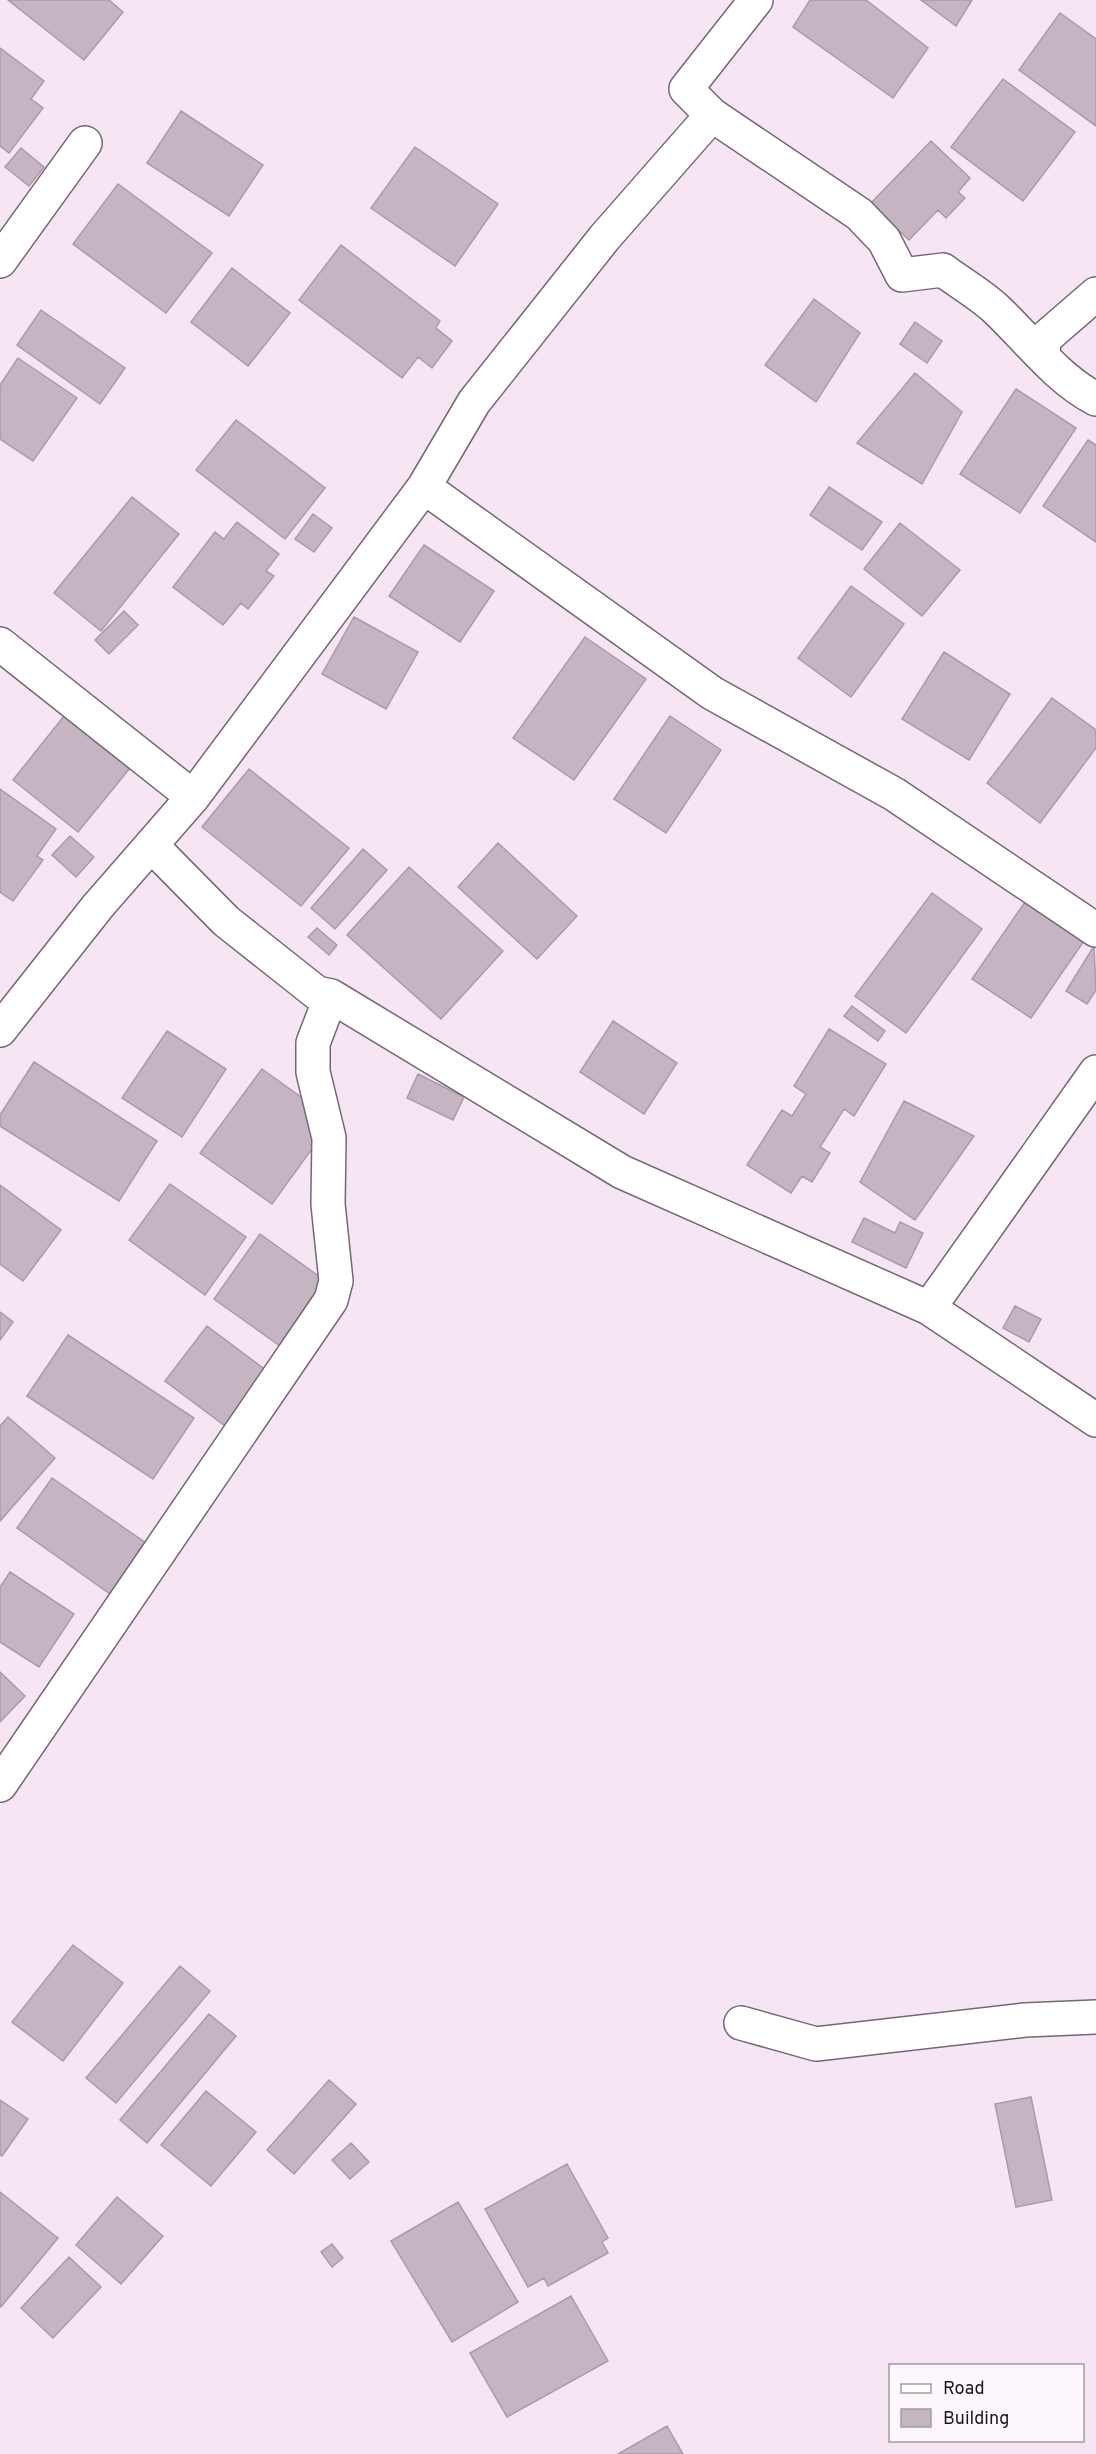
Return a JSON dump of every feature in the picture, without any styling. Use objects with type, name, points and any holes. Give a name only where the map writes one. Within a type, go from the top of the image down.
[{"type":"street","points":[[756,0],[686,89],[712,115],[859,214],[884,240],[902,275],[943,270],[994,307],[1084,393],[1096,399]]},
{"type":"street","points":[[0,1030],[98,906],[193,796],[424,487],[474,402],[605,237],[712,115]]},
{"type":"street","points":[[0,261],[85,143]]},
{"type":"street","points":[[1043,356],[1044,339],[1096,294]]},
{"type":"street","points":[[424,487],[712,693],[894,794],[1096,930]]},
{"type":"street","points":[[0,644],[193,796]]},
{"type":"street","points":[[151,844],[226,921],[317,993],[331,996],[622,1172],[929,1308],[1096,1420]]},
{"type":"street","points":[[0,1785],[331,1300],[336,1281],[328,1204],[329,1138],[313,1072],[313,1043],[331,996]]},
{"type":"street","points":[[929,1308],[1096,1071]]},
{"type":"street","points":[[741,2023],[816,2044],[1025,2020],[1096,2016]]},
{"type":"building","points":[[8,0],[109,0],[123,12],[84,60]]},
{"type":"building","points":[[810,0],[866,0],[928,48],[893,98],[793,27]]},
{"type":"building","points":[[921,0],[972,0],[956,26]]},
{"type":"building","points":[[1060,13],[1096,39],[1096,126],[1019,70]]},
{"type":"building","points":[[0,48],[44,81],[31,99],[43,108],[9,153],[0,146]]},
{"type":"building","points":[[1003,79],[1075,132],[1023,201],[951,147]]},
{"type":"building","points":[[181,111],[263,165],[229,216],[147,163]]},
{"type":"building","points":[[931,141],[970,178],[958,192],[965,198],[946,218],[938,210],[909,240],[870,204]]},
{"type":"building","points":[[415,147],[498,204],[455,266],[371,208]]},
{"type":"building","points":[[21,148],[44,167],[29,186],[5,167]]},
{"type":"building","points":[[118,184],[212,253],[166,313],[73,244]]},
{"type":"building","points":[[341,245],[440,321],[436,328],[452,341],[432,368],[418,357],[402,378],[299,300]]},
{"type":"building","points":[[232,268],[290,313],[248,366],[191,322]]},
{"type":"building","points":[[814,299],[860,333],[816,402],[765,365]]},
{"type":"building","points":[[41,310],[125,368],[100,404],[17,345]]},
{"type":"building","points":[[915,322],[942,341],[927,363],[900,344]]},
{"type":"building","points":[[18,358],[77,398],[33,461],[0,439],[0,385]]},
{"type":"building","points":[[915,373],[962,412],[922,484],[857,443]]},
{"type":"building","points":[[1016,389],[1076,428],[1020,513],[960,474]]},
{"type":"building","points":[[236,420],[325,488],[285,539],[196,470]]},
{"type":"building","points":[[1088,440],[1096,445],[1096,542],[1043,506]]},
{"type":"building","points":[[829,487],[882,522],[862,550],[810,515]]},
{"type":"building","points":[[132,497],[179,534],[101,631],[54,593]]},
{"type":"building","points":[[313,514],[332,528],[314,552],[295,539]]},
{"type":"building","points":[[237,522],[279,554],[266,571],[274,576],[248,609],[241,603],[223,625],[173,587],[215,532],[224,539]]},
{"type":"building","points":[[900,523],[960,570],[922,616],[864,569]]},
{"type":"building","points":[[424,545],[494,591],[460,642],[389,596]]},
{"type":"building","points":[[851,586],[904,624],[851,697],[798,658]]},
{"type":"building","points":[[124,611],[138,625],[109,654],[95,640]]},
{"type":"building","points":[[354,617],[418,652],[386,709],[322,674]]},
{"type":"building","points":[[585,637],[646,679],[574,780],[513,738]]},
{"type":"building","points":[[944,652],[1010,694],[969,760],[902,719]]},
{"type":"building","points":[[1052,698],[1096,730],[1096,748],[1040,823],[987,783]]},
{"type":"building","points":[[68,711],[134,763],[78,832],[13,780]]},
{"type":"building","points":[[670,716],[721,750],[666,833],[614,799]]},
{"type":"building","points":[[249,769],[349,848],[301,906],[202,827]]},
{"type":"building","points":[[0,789],[56,829],[37,856],[43,860],[13,901],[0,892]]},
{"type":"building","points":[[70,836],[94,857],[76,877],[52,855]]},
{"type":"building","points":[[498,843],[577,916],[537,959],[458,887]]},
{"type":"building","points":[[363,849],[387,870],[335,929],[311,908]]},
{"type":"building","points":[[409,867],[503,951],[441,1019],[347,935]]},
{"type":"building","points":[[932,893],[982,929],[906,1033],[855,996]]},
{"type":"building","points":[[1027,899],[1086,938],[1031,1018],[972,979]]},
{"type":"building","points":[[317,928],[337,945],[329,955],[308,937]]},
{"type":"building","points":[[1094,946],[1096,990],[1087,1004],[1066,991]]},
{"type":"building","points":[[852,1006],[885,1031],[878,1041],[844,1016]]},
{"type":"building","points":[[613,1021],[677,1063],[644,1114],[580,1072]]},
{"type":"building","points":[[829,1029],[886,1064],[854,1116],[844,1109],[820,1147],[830,1153],[812,1182],[802,1176],[791,1193],[747,1165],[782,1110],[792,1116],[806,1094],[794,1086]]},
{"type":"building","points":[[167,1031],[226,1069],[182,1137],[122,1098]]},
{"type":"building","points":[[34,1062],[157,1141],[119,1201],[0,1126],[0,1115]]},
{"type":"building","points":[[262,1069],[333,1120],[272,1204],[200,1153]]},
{"type":"building","points":[[418,1074],[464,1097],[453,1120],[407,1098]]},
{"type":"building","points":[[904,1101],[974,1136],[915,1220],[860,1182]]},
{"type":"building","points":[[170,1184],[246,1237],[205,1295],[129,1240]]},
{"type":"building","points":[[0,1185],[61,1230],[23,1281],[0,1264]]},
{"type":"building","points":[[864,1218],[895,1233],[900,1222],[923,1233],[906,1268],[852,1242]]},
{"type":"building","points":[[260,1234],[327,1282],[280,1346],[214,1299]]},
{"type":"building","points":[[1015,1306],[1041,1319],[1029,1342],[1003,1328]]},
{"type":"building","points":[[0,1312],[13,1322],[0,1340]]},
{"type":"building","points":[[207,1326],[267,1371],[225,1426],[165,1381]]},
{"type":"building","points":[[68,1335],[194,1418],[153,1479],[27,1396]]},
{"type":"building","points":[[8,1417],[55,1458],[0,1521],[0,1426]]},
{"type":"building","points":[[52,1478],[146,1543],[110,1594],[17,1528]]},
{"type":"building","points":[[10,1572],[74,1614],[39,1667],[0,1642],[0,1587]]},
{"type":"building","points":[[0,1672],[25,1696],[0,1722]]},
{"type":"building","points":[[73,1945],[123,1983],[63,2061],[12,2022]]},
{"type":"building","points":[[180,1966],[210,1991],[116,2103],[86,2078]]},
{"type":"building","points":[[209,2014],[236,2036],[147,2143],[120,2120]]},
{"type":"building","points":[[329,2080],[356,2104],[294,2174],[267,2150]]},
{"type":"building","points":[[206,2091],[256,2132],[211,2186],[161,2145]]},
{"type":"building","points":[[1031,2097],[1052,2200],[1016,2207],[995,2104]]},
{"type":"building","points":[[0,2100],[28,2119],[2,2156],[0,2155]]},
{"type":"building","points":[[351,2143],[369,2162],[350,2179],[332,2160]]},
{"type":"building","points":[[567,2164],[608,2238],[602,2242],[608,2253],[548,2286],[544,2278],[528,2287],[485,2209]]},
{"type":"building","points":[[0,2192],[58,2238],[1,2307],[0,2306]]},
{"type":"building","points":[[117,2197],[163,2236],[121,2284],[76,2245]]},
{"type":"building","points":[[458,2202],[518,2302],[452,2342],[391,2241]]},
{"type":"building","points":[[332,2244],[343,2258],[332,2267],[321,2252]]},
{"type":"building","points":[[69,2257],[101,2287],[53,2338],[21,2308]]},
{"type":"building","points":[[571,2296],[608,2361],[507,2417],[470,2353]]},
{"type":"building","points":[[667,2426],[683,2454],[618,2454]]}]
